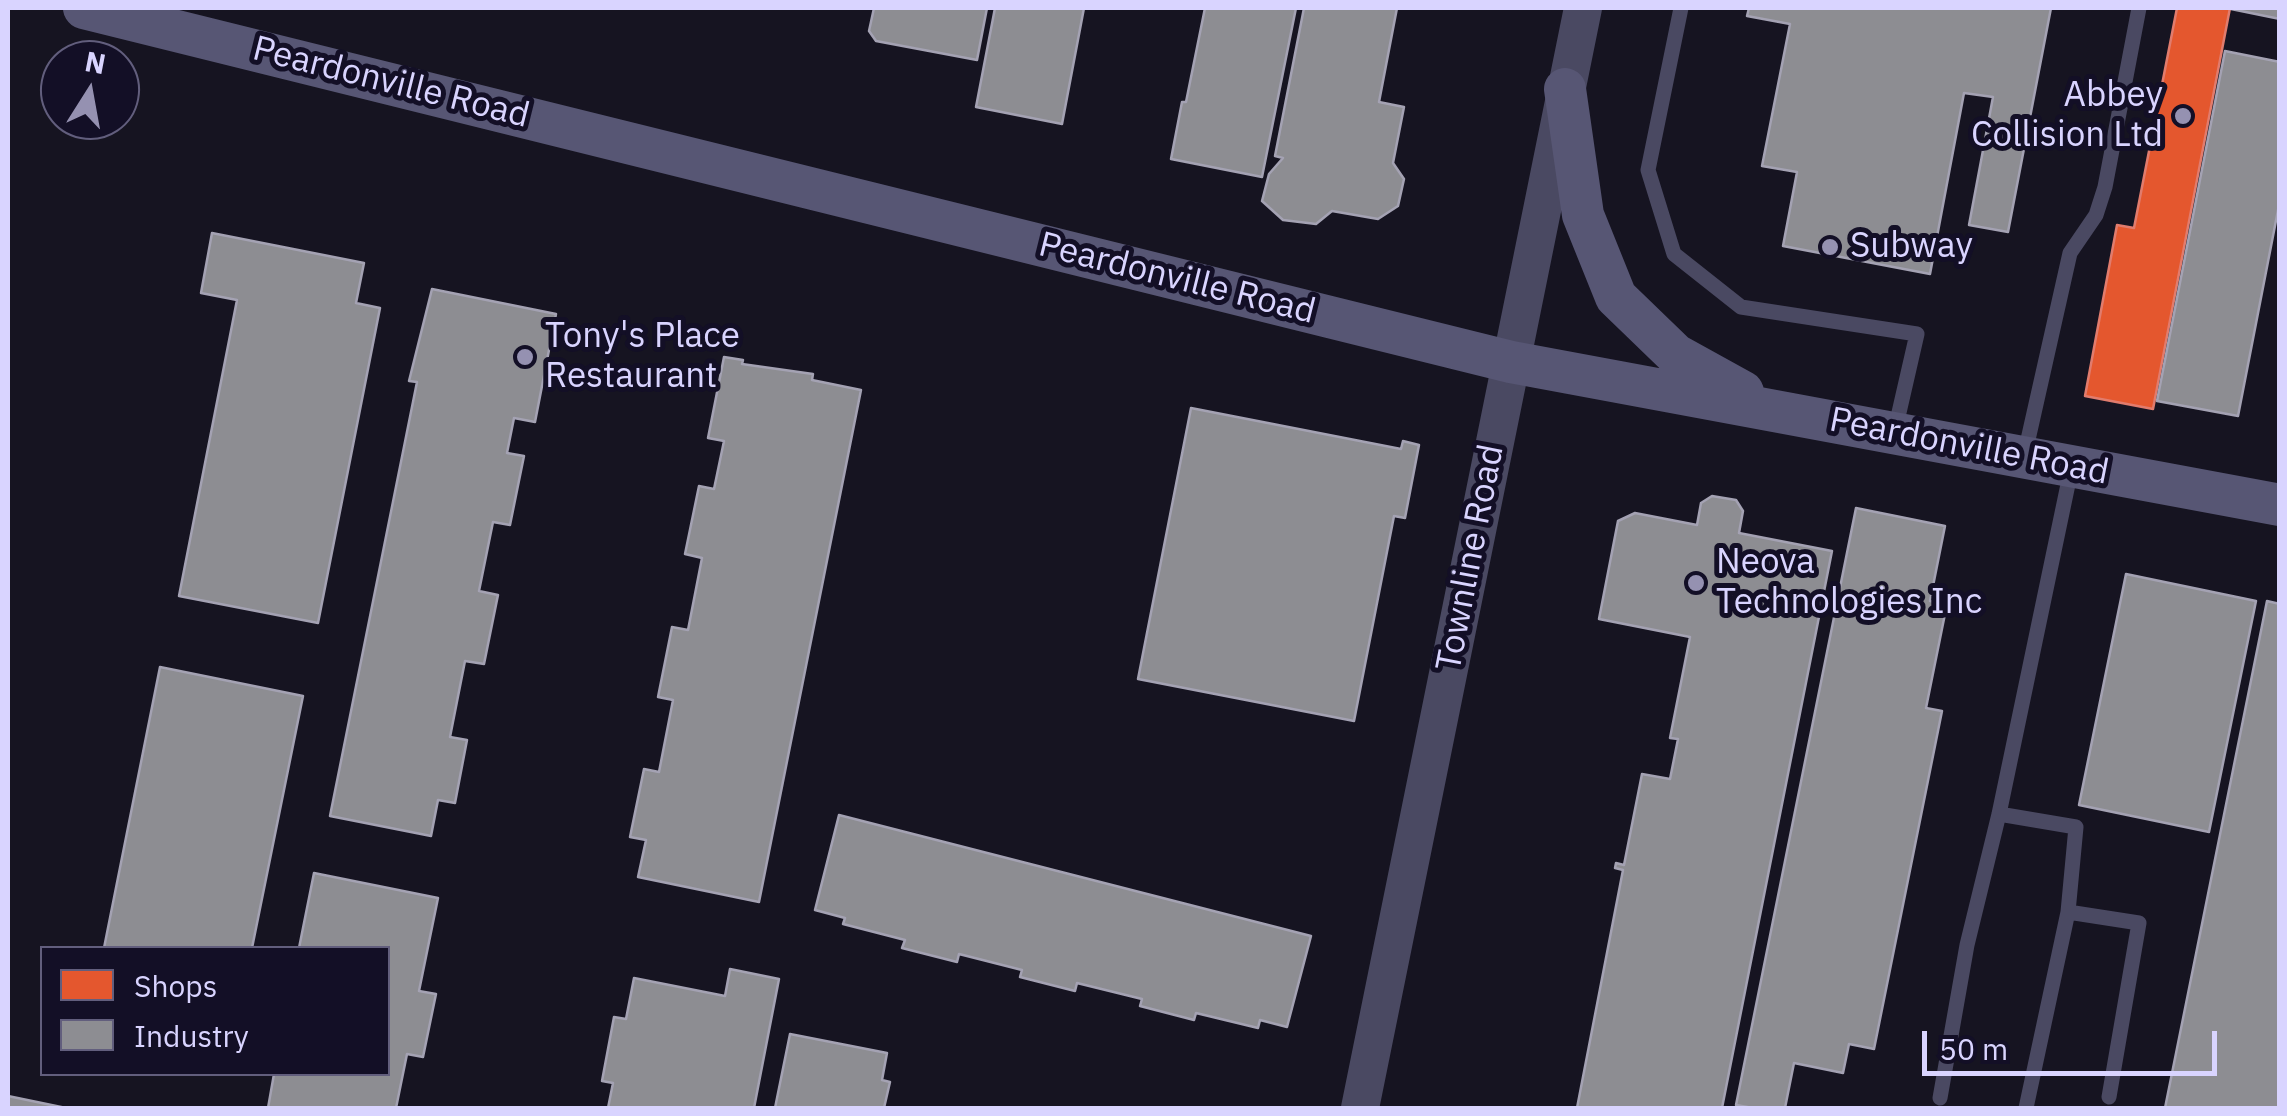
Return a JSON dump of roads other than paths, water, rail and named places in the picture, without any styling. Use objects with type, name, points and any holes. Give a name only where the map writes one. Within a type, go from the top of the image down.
[{"type":"main road","name":"Peardonville Road","points":[[84,8],[1511,362],[2280,505]]},
{"type":"main road","points":[[1566,89],[1583,216],[1616,297],[1676,355],[1778,411]]},
{"type":"street","name":"Townline Road","points":[[1360,1108],[1583,8]]},
{"type":"lane","points":[[1681,8],[1648,170],[1674,254],[1741,308],[1917,334],[1894,432]]},
{"type":"lane","points":[[2024,457],[2070,254],[2096,216],[2104,187],[2139,8]]},
{"type":"lane","points":[[1940,1098],[1967,946],[1999,814],[2072,466]]},
{"type":"lane","points":[[1999,814],[2076,827],[2068,912],[2026,1108]]},
{"type":"lane","points":[[2068,912],[2139,924],[2109,1097]]},
{"type":"place","name":"Abbey Collision Ltd","points":[[2183,116]]},
{"type":"place","name":"Subway","points":[[1830,247]]},
{"type":"place","name":"Tony's Place Restaurant","points":[[525,357]]},
{"type":"place","name":"Neova Technologies Inc","points":[[1696,583]]}]
